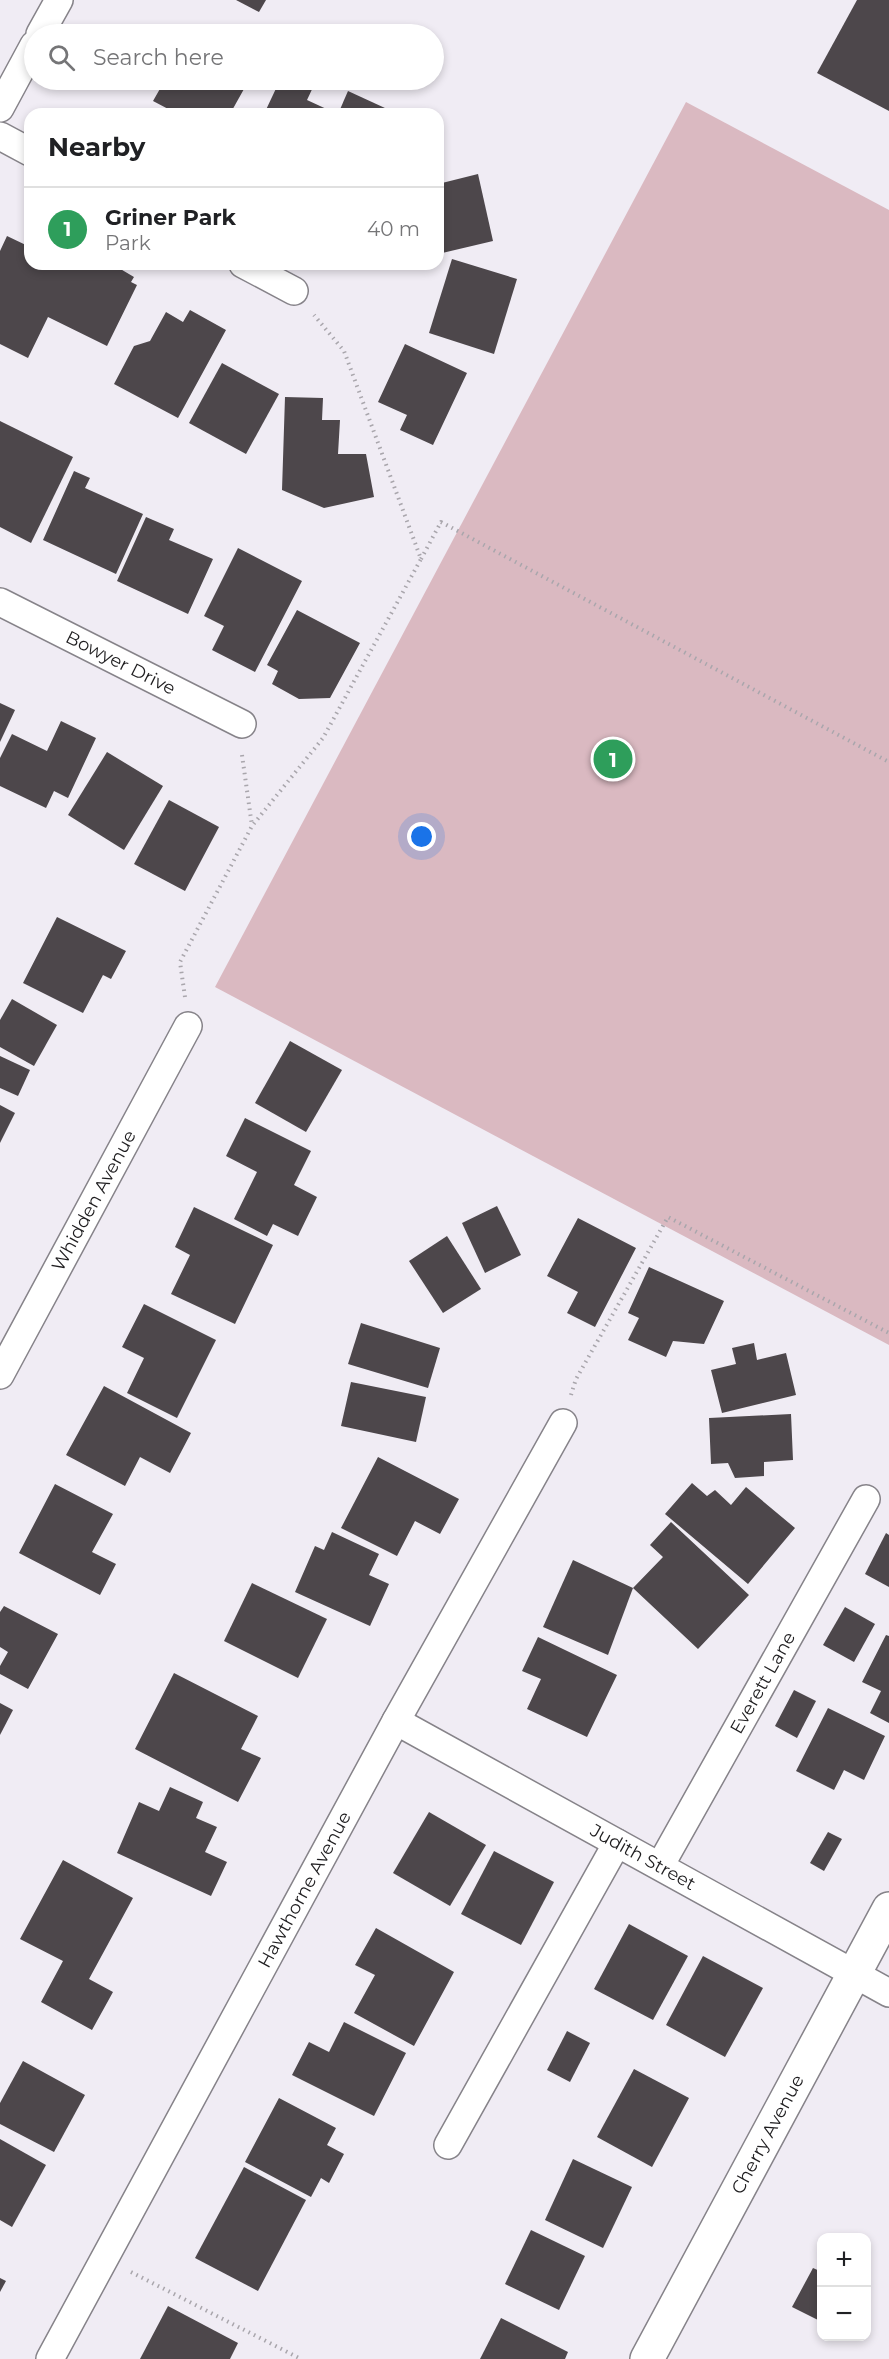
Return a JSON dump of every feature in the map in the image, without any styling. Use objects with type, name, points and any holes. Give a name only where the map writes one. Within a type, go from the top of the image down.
[{"type":"street","points":[[46,24],[59,0]]},
{"type":"street","points":[[0,108],[24,64]]},
{"type":"street","points":[[0,136],[24,149]]},
{"type":"street","points":[[254,270],[294,291]]},
{"type":"street","name":"Bowyer Drive","points":[[0,602],[242,724]]},
{"type":"street","name":"Whidden Avenue","points":[[0,1375],[189,1026]]},
{"type":"street","name":"Hawthorne Avenue","points":[[51,2359],[396,1721],[563,1423]]},
{"type":"street","name":"Everett Lane","points":[[660,1866],[866,1499]]},
{"type":"street","name":"Judith Street","points":[[396,1721],[889,1993]]},
{"type":"street","points":[[448,2145],[617,1843]]},
{"type":"street","name":"Cherry Avenue","points":[[647,2359],[889,1909]]},
{"type":"path","points":[[294,291],[344,351],[421,559]]},
{"type":"path","points":[[189,1026],[180,962],[252,826],[323,738],[441,522],[889,762]]},
{"type":"path","points":[[242,724],[242,761],[252,826]]},
{"type":"path","points":[[563,1423],[576,1379],[668,1217],[889,1333]]},
{"type":"path","points":[[105,2258],[301,2359]]},
{"type":"shaded area","points":[[686,102],[889,210],[889,1345],[215,987]]},
{"type":"building","points":[[236,0],[266,0],[259,12]]},
{"type":"building","points":[[857,0],[889,0],[889,111],[817,73]]},
{"type":"building","points":[[159,90],[243,90],[233,108],[166,108],[153,101]]},
{"type":"building","points":[[275,90],[312,90],[307,100],[324,108],[267,108]]},
{"type":"building","points":[[348,91],[385,108],[341,108]]},
{"type":"building","points":[[478,174],[493,241],[444,253],[444,182]]},
{"type":"building","points":[[7,236],[24,244],[24,270],[122,270],[134,277],[131,282],[137,285],[107,346],[48,317],[28,358],[0,344],[0,251]]},
{"type":"building","points":[[452,259],[517,279],[494,354],[429,333]]},
{"type":"building","points":[[190,310],[226,330],[178,418],[114,384],[134,346],[150,341],[166,312],[183,322]]},
{"type":"building","points":[[405,344],[467,373],[433,445],[400,430],[407,415],[378,402]]},
{"type":"building","points":[[222,363],[279,394],[246,454],[189,423]]},
{"type":"building","points":[[285,397],[323,398],[322,420],[340,420],[338,454],[366,454],[374,497],[324,508],[282,490]]},
{"type":"building","points":[[0,421],[73,457],[31,543],[0,527]]},
{"type":"building","points":[[74,471],[90,478],[85,488],[143,514],[116,574],[43,540]]},
{"type":"building","points":[[146,517],[174,529],[169,540],[213,559],[188,614],[117,581]]},
{"type":"building","points":[[238,548],[302,581],[255,672],[212,650],[224,626],[204,616]]},
{"type":"building","points":[[297,610],[360,643],[330,698],[299,699],[272,684],[278,671],[267,665]]},
{"type":"building","points":[[0,703],[15,710],[0,742]]},
{"type":"building","points":[[61,721],[96,738],[68,798],[54,791],[46,808],[0,786],[0,758],[12,734],[47,751]]},
{"type":"building","points":[[107,752],[163,786],[124,850],[68,815]]},
{"type":"building","points":[[169,800],[219,827],[185,891],[134,864]]},
{"type":"building","points":[[57,917],[126,951],[111,979],[103,975],[83,1013],[23,983]]},
{"type":"building","points":[[12,999],[57,1025],[34,1066],[0,1047],[0,1020]]},
{"type":"building","points":[[290,1041],[342,1070],[306,1132],[255,1103]]},
{"type":"building","points":[[0,1056],[30,1070],[18,1096],[0,1088]]},
{"type":"building","points":[[0,1105],[15,1113],[0,1143]]},
{"type":"building","points":[[245,1118],[311,1151],[294,1185],[317,1197],[298,1236],[273,1224],[267,1236],[234,1219],[257,1172],[226,1156]]},
{"type":"building","points":[[497,1206],[521,1255],[485,1273],[462,1223]]},
{"type":"building","points":[[194,1207],[273,1245],[235,1324],[171,1294],[190,1255],[175,1247]]},
{"type":"building","points":[[578,1218],[636,1248],[595,1327],[567,1313],[578,1292],[547,1276]]},
{"type":"building","points":[[447,1236],[481,1289],[443,1313],[409,1261]]},
{"type":"building","points":[[649,1267],[724,1301],[704,1344],[673,1341],[666,1357],[628,1340],[639,1318],[628,1313]]},
{"type":"building","points":[[144,1304],[216,1340],[177,1418],[127,1393],[144,1358],[122,1347]]},
{"type":"building","points":[[361,1323],[440,1348],[428,1388],[348,1364]]},
{"type":"building","points":[[754,1343],[757,1360],[786,1353],[796,1395],[722,1413],[711,1370],[736,1364],[732,1348]]},
{"type":"building","points":[[351,1382],[426,1397],[416,1442],[341,1426]]},
{"type":"building","points":[[104,1386],[191,1433],[170,1473],[140,1457],[125,1486],[66,1455]]},
{"type":"building","points":[[791,1414],[793,1460],[764,1462],[764,1476],[735,1478],[728,1463],[711,1464],[709,1418]]},
{"type":"building","points":[[378,1457],[459,1499],[440,1534],[415,1521],[397,1556],[341,1528]]},
{"type":"building","points":[[692,1483],[707,1496],[715,1490],[731,1505],[746,1487],[795,1528],[748,1584],[665,1514]]},
{"type":"building","points":[[55,1484],[113,1514],[92,1552],[116,1564],[100,1595],[19,1553]]},
{"type":"building","points":[[671,1522],[749,1595],[698,1649],[633,1588],[663,1557],[650,1545]]},
{"type":"building","points":[[332,1532],[379,1554],[369,1575],[389,1584],[370,1626],[295,1592],[315,1546],[324,1550]]},
{"type":"building","points":[[886,1533],[889,1535],[889,1587],[865,1574]]},
{"type":"building","points":[[573,1560],[633,1588],[608,1655],[543,1627]]},
{"type":"building","points":[[252,1583],[327,1619],[298,1678],[224,1641]]},
{"type":"building","points":[[4,1606],[58,1634],[28,1689],[0,1674],[0,1666],[8,1652],[0,1647],[0,1612]]},
{"type":"building","points":[[845,1607],[875,1624],[854,1662],[823,1645]]},
{"type":"building","points":[[886,1635],[889,1636],[889,1723],[870,1713],[881,1691],[862,1682]]},
{"type":"building","points":[[538,1637],[617,1675],[587,1737],[527,1709],[541,1679],[522,1671]]},
{"type":"building","points":[[174,1673],[258,1716],[241,1749],[261,1758],[238,1802],[135,1749]]},
{"type":"building","points":[[794,1690],[816,1701],[797,1738],[775,1726]]},
{"type":"building","points":[[0,1703],[13,1710],[0,1735]]},
{"type":"building","points":[[828,1708],[885,1736],[864,1780],[844,1770],[834,1790],[796,1771]]},
{"type":"building","points":[[170,1787],[203,1802],[196,1818],[217,1827],[205,1852],[227,1862],[211,1896],[117,1853],[139,1802],[159,1811]]},
{"type":"building","points":[[429,1812],[486,1845],[450,1906],[393,1873]]},
{"type":"building","points":[[828,1832],[842,1839],[824,1871],[810,1863]]},
{"type":"building","points":[[494,1851],[554,1882],[521,1945],[461,1914]]},
{"type":"building","points":[[63,1860],[133,1898],[89,1979],[113,1992],[92,2030],[41,2002],[63,1961],[20,1939]]},
{"type":"building","points":[[629,1924],[688,1956],[653,2020],[594,1989]]},
{"type":"building","points":[[376,1928],[454,1972],[414,2046],[354,2013],[375,1975],[355,1965]]},
{"type":"building","points":[[703,1956],[763,1988],[725,2057],[666,2025]]},
{"type":"building","points":[[344,2022],[406,2053],[374,2116],[292,2075],[309,2042],[329,2052]]},
{"type":"building","points":[[567,2031],[590,2043],[570,2082],[547,2070]]},
{"type":"building","points":[[23,2061],[85,2095],[54,2152],[0,2124],[0,2103]]},
{"type":"building","points":[[634,2069],[689,2098],[652,2167],[597,2137]]},
{"type":"building","points":[[279,2098],[336,2128],[327,2145],[344,2154],[329,2183],[321,2178],[311,2197],[245,2162]]},
{"type":"building","points":[[0,2139],[46,2165],[12,2227],[0,2220]]},
{"type":"building","points":[[573,2159],[632,2187],[603,2248],[545,2220]]},
{"type":"building","points":[[244,2167],[306,2200],[258,2291],[195,2258]]},
{"type":"building","points":[[531,2230],[585,2256],[559,2310],[505,2284]]},
{"type":"building","points":[[813,2268],[817,2270],[817,2320],[792,2307]]},
{"type":"building","points":[[0,2278],[6,2281],[0,2292]]},
{"type":"building","points":[[168,2306],[238,2343],[230,2359],[140,2359]]},
{"type":"building","points":[[501,2318],[568,2352],[565,2359],[480,2359]]},
{"type":"place","name":"Griner Park","points":[[613,759]]}]
